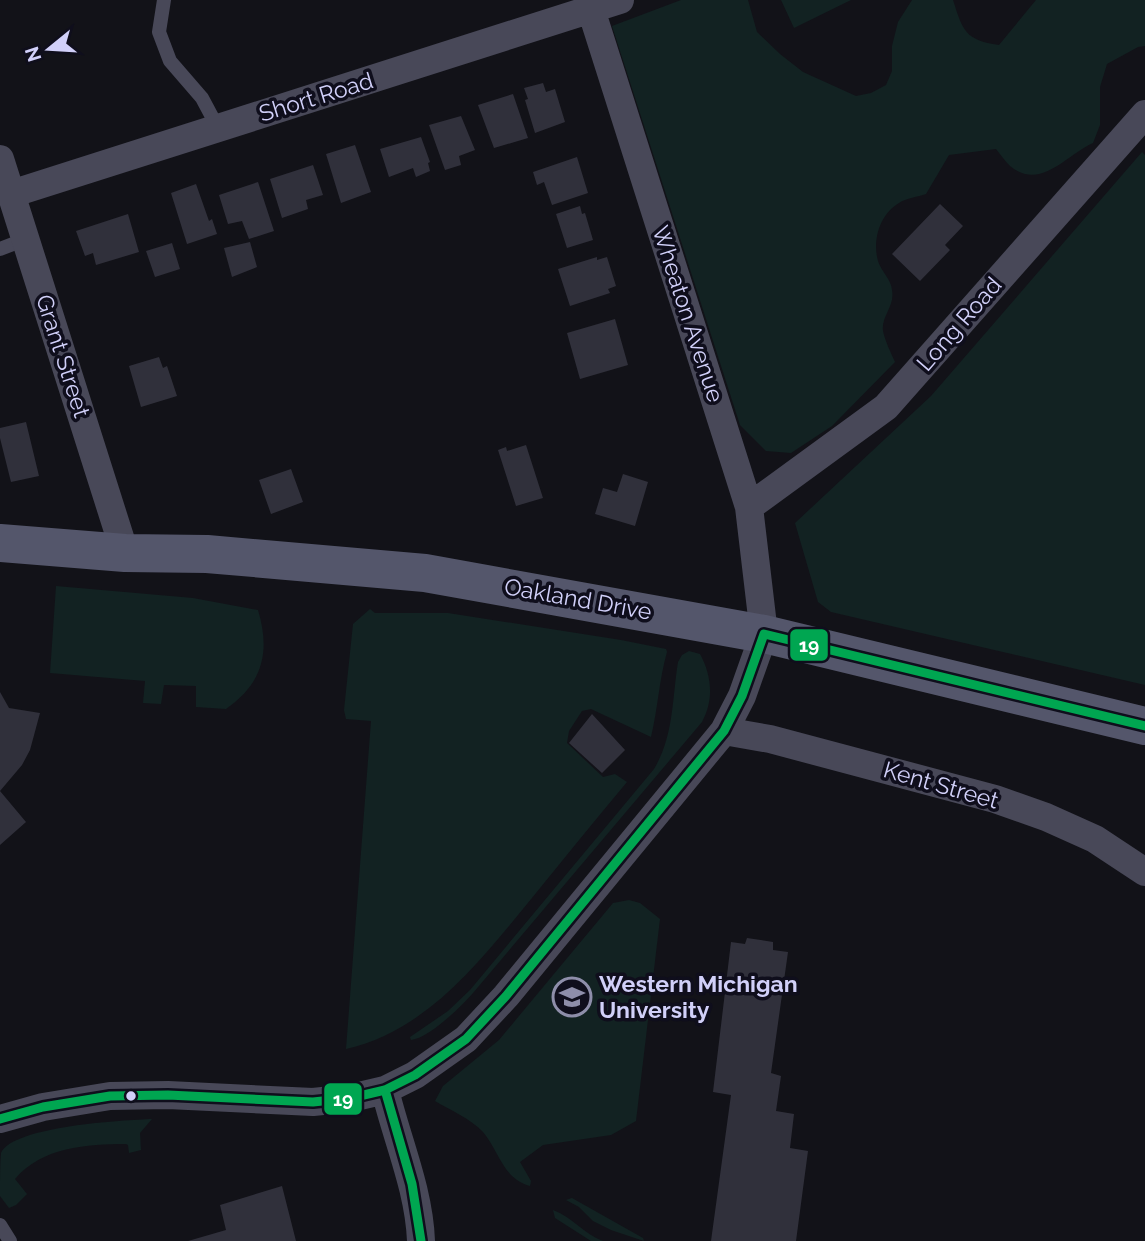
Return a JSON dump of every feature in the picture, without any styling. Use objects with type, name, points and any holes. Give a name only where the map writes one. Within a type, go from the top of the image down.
[{"type":"main road","name":"Oakland Drive","points":[[0,543],[125,554],[207,554],[425,573],[764,634],[1145,726]]},
{"type":"street","name":"Short Road","points":[[11,194],[590,5],[620,0]]},
{"type":"street","name":"Wheaton Avenue","points":[[590,5],[749,507],[764,634]]},
{"type":"street","name":"Long Road","points":[[749,507],[886,407],[1145,114]]},
{"type":"street","name":"Grant Street","points":[[0,159],[11,194],[13,244],[125,554]]},
{"type":"street","points":[[0,1119],[43,1107],[110,1096],[168,1095],[313,1102],[351,1098],[385,1090],[415,1075],[466,1039],[506,996],[723,731],[742,696],[764,634]]},
{"type":"street","name":"Kent Street","points":[[723,731],[770,740],[995,799],[1046,817],[1095,839],[1145,872]]},
{"type":"street","points":[[385,1090],[394,1129],[415,1191],[421,1241]]},
{"type":"lane","points":[[164,0],[159,32],[170,61],[202,98],[218,128]]},
{"type":"lane","points":[[0,1225],[10,1241]]},
{"type":"shaded area","points":[[681,0],[748,0],[757,32],[780,54],[803,72],[856,96],[871,93],[886,85],[892,71],[892,46],[898,22],[912,0],[953,0],[963,27],[972,37],[999,45],[1036,0],[1145,0],[1145,46],[1107,64],[1100,87],[1100,125],[1093,143],[1053,168],[1032,175],[1021,173],[1010,166],[996,149],[949,155],[926,194],[905,200],[892,208],[879,228],[876,253],[892,290],[892,301],[883,331],[895,362],[832,426],[791,453],[766,451],[740,425],[612,26]]},
{"type":"shaded area","points":[[781,0],[851,0],[794,28]]},
{"type":"shaded area","points":[[1142,152],[1145,155],[1145,685],[831,612],[818,602],[795,523],[931,396]]},
{"type":"shaded area","points":[[56,586],[193,598],[258,610],[264,640],[263,654],[255,678],[248,689],[226,709],[196,707],[196,686],[164,685],[161,704],[143,703],[145,681],[50,673]]},
{"type":"shaded area","points":[[370,609],[375,613],[448,613],[621,640],[666,649],[667,652],[651,737],[591,709],[582,711],[569,731],[567,743],[603,777],[615,774],[627,782],[496,941],[453,988],[404,1025],[376,1039],[346,1049],[371,721],[346,719],[344,710],[353,624]]},
{"type":"shaded area","points":[[689,651],[700,654],[709,679],[710,697],[702,722],[468,999],[427,1034],[411,1040],[410,1037],[448,1011],[470,990],[654,769],[669,730],[678,662],[682,655]]},
{"type":"shaded area","points":[[629,900],[640,903],[660,919],[636,1121],[611,1135],[543,1145],[520,1162],[531,1181],[530,1186],[507,1171],[489,1139],[478,1127],[435,1101],[443,1086],[499,1040],[613,903]]},
{"type":"shaded area","points":[[152,1119],[140,1133],[141,1150],[129,1153],[126,1144],[66,1149],[38,1160],[15,1179],[27,1194],[16,1205],[9,1208],[0,1196],[1,1153],[10,1144],[26,1136],[71,1126]]},
{"type":"shaded area","points":[[572,1198],[644,1241],[593,1221],[579,1207],[566,1200]]},
{"type":"shaded area","points":[[553,1210],[603,1241],[591,1241],[555,1218]]},
{"type":"building","points":[[543,83],[546,92],[555,89],[565,122],[535,133],[524,88]]},
{"type":"building","points":[[513,94],[528,138],[494,148],[478,105]]},
{"type":"building","points":[[461,116],[475,150],[459,156],[461,165],[445,170],[429,125]]},
{"type":"building","points":[[421,137],[430,162],[430,171],[416,177],[413,168],[389,177],[380,149]]},
{"type":"building","points":[[355,145],[371,192],[341,203],[326,154]]},
{"type":"building","points":[[577,157],[588,193],[552,205],[544,182],[537,185],[533,172]]},
{"type":"building","points":[[313,165],[323,195],[306,200],[308,209],[282,218],[270,179]]},
{"type":"building","points":[[258,182],[274,231],[249,239],[242,221],[228,224],[219,195]]},
{"type":"building","points":[[196,184],[209,221],[212,219],[217,234],[187,244],[171,193]]},
{"type":"building","points":[[940,204],[963,226],[945,245],[950,250],[920,281],[892,254]]},
{"type":"building","points":[[580,206],[582,214],[585,213],[593,240],[567,248],[556,214]]},
{"type":"building","points":[[128,214],[139,252],[96,265],[93,253],[85,256],[76,231]]},
{"type":"building","points":[[250,242],[257,267],[232,277],[224,248]]},
{"type":"building","points":[[172,243],[180,269],[155,277],[146,251]]},
{"type":"building","points":[[597,257],[597,260],[607,257],[616,286],[608,289],[610,293],[570,306],[558,269]]},
{"type":"building","points":[[615,319],[628,365],[580,379],[567,333]]},
{"type":"building","points":[[159,357],[163,368],[167,366],[177,396],[141,407],[129,366]]},
{"type":"building","points":[[26,422],[39,476],[11,482],[0,428]]},
{"type":"building","points":[[526,445],[543,498],[516,506],[498,450],[506,447],[507,451]]},
{"type":"building","points":[[291,469],[303,502],[271,514],[259,480]]},
{"type":"building","points":[[623,474],[648,482],[635,526],[595,514],[603,488],[617,492]]},
{"type":"building","points":[[0,692],[9,708],[40,713],[30,750],[22,765],[0,791]]},
{"type":"building","points":[[592,714],[625,750],[602,773],[569,743]]},
{"type":"building","points":[[0,791],[26,822],[0,845]]},
{"type":"building","points":[[747,938],[773,942],[773,950],[788,952],[771,1073],[781,1076],[776,1111],[794,1114],[790,1148],[808,1151],[796,1241],[711,1241],[731,1095],[713,1092],[731,942],[745,944]]},
{"type":"building","points":[[282,1186],[296,1241],[188,1241],[226,1230],[220,1205]]},
{"type":"transit line","name":"19","points":[[0,1119],[43,1107],[110,1096],[168,1095],[313,1102],[351,1098],[385,1090],[415,1075],[466,1039],[506,996],[724,731],[742,696],[764,634],[1145,726]]},
{"type":"transit line","name":"19","points":[[385,1090],[412,1184],[421,1241]]},
{"type":"place","name":"Western Michigan University","points":[[572,997]]}]
